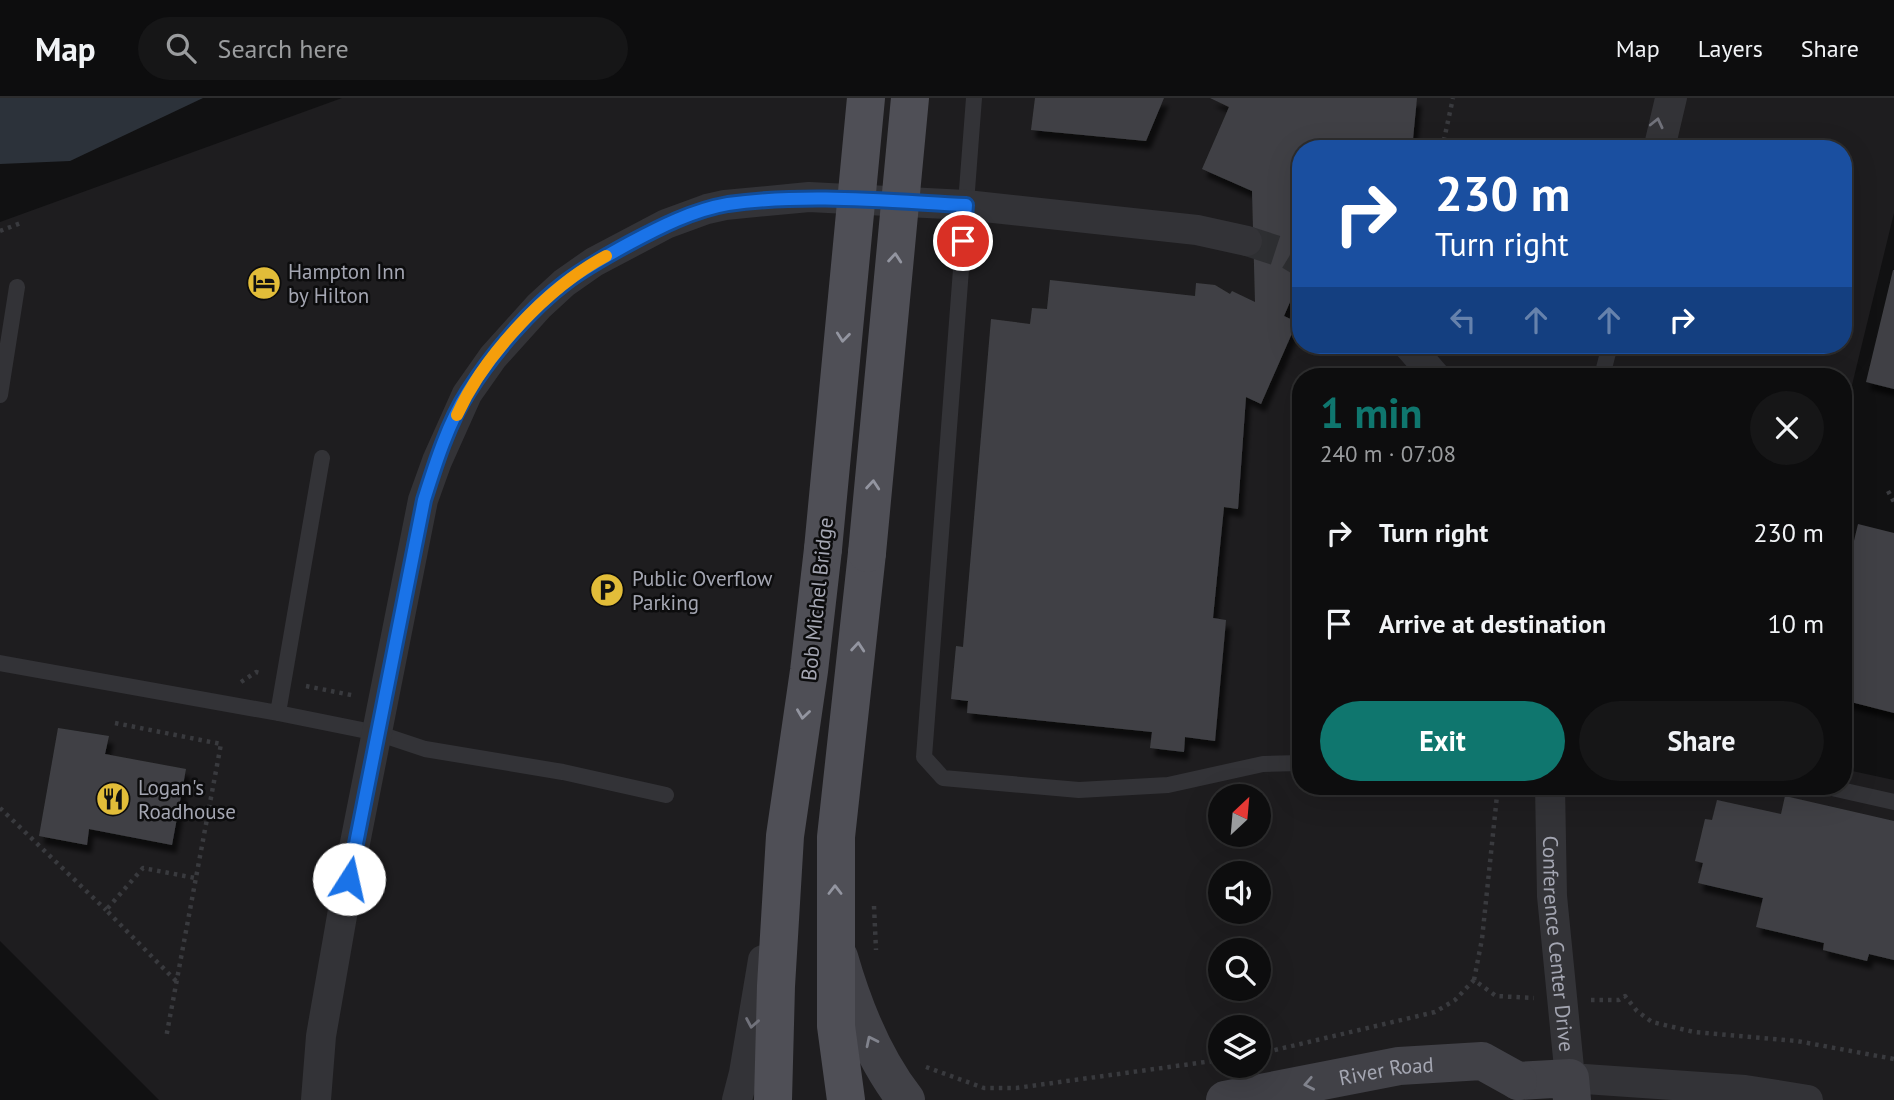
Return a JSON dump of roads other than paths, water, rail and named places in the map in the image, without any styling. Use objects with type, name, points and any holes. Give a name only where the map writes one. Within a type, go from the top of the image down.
[{"type":"main road","name":"Bob Michel Bridge","points":[[773,1100],[776,986],[785,835],[809,671],[823,549],[866,98]]},
{"type":"main road","points":[[846,1100],[835,1026],[836,837],[867,553],[910,98]]},
{"type":"main road","points":[[835,943],[856,1007],[875,1049],[906,1100]]},
{"type":"main road","name":"River Road","points":[[1225,1100],[1399,1066],[1482,1062],[1507,1091]]},
{"type":"main road","points":[[1507,1091],[1571,1089]]},
{"type":"street","points":[[316,1100],[321,1036],[377,733],[424,500],[437,461],[467,394],[493,357],[539,306],[564,283],[594,262],[666,223],[725,205],[809,197],[966,205],[1197,230],[1247,241]]},
{"type":"street","points":[[1416,354],[1428,368]]},
{"type":"street","name":"Conference Center Drive","points":[[1550,795],[1552,896],[1571,1089]]},
{"type":"street","points":[[737,1100],[785,835]]},
{"type":"street","points":[[1571,1089],[1808,1100]]},
{"type":"lane","points":[[974,98],[924,757],[943,778],[1079,790],[1168,785],[1263,764],[1292,762]]},
{"type":"lane","points":[[1653,140],[1663,98]]},
{"type":"lane","points":[[1669,140],[1679,98]]},
{"type":"lane","points":[[0,395],[18,287]]},
{"type":"lane","points":[[278,713],[321,458]]},
{"type":"lane","points":[[0,663],[278,713],[377,733],[425,749],[563,772],[666,794]]},
{"type":"lane","points":[[1852,793],[1894,802]]},
{"type":"tunnel","points":[[1247,241],[1292,256]]},
{"type":"place","name":"Hampton Inn by Hilton","points":[[264,283]]},
{"type":"place","name":"Public Overflow Parking","points":[[607,590]]},
{"type":"place","name":"Logan's Roadhouse","points":[[113,799]]}]
